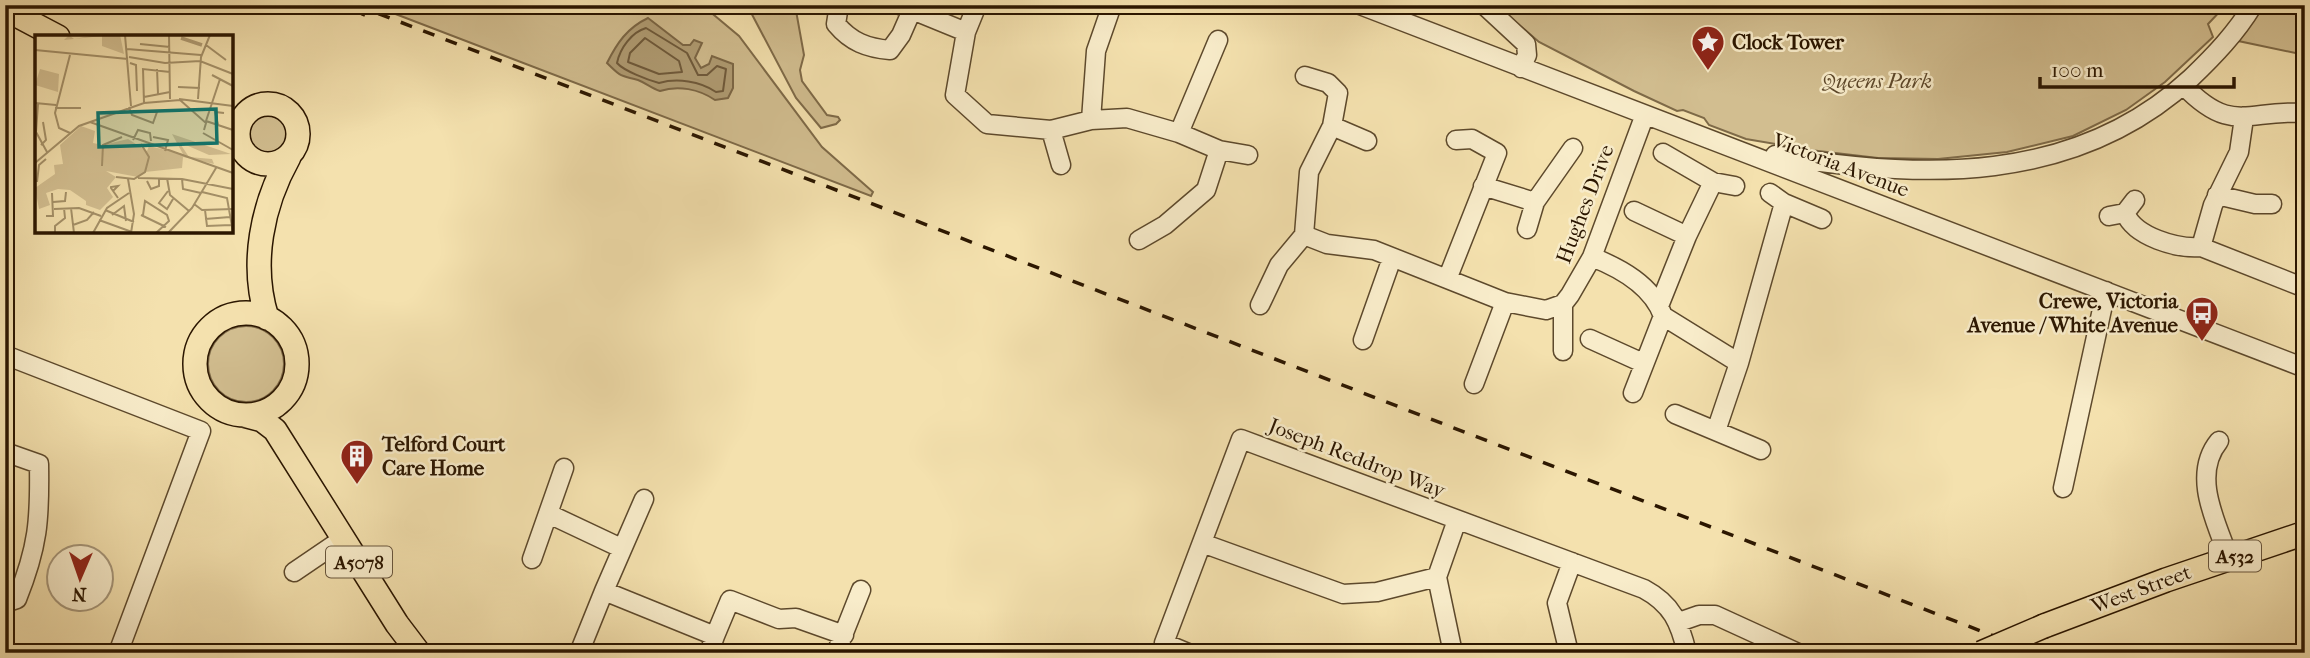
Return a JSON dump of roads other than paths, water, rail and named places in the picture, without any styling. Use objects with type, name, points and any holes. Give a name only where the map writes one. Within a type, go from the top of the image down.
[{"type":"main road","points":[[5,9],[54,35]]},
{"type":"main road","points":[[224,317],[253,313],[267,318],[284,330],[295,351],[295,378],[287,394],[275,406],[260,413],[243,415],[227,412],[212,403],[197,379],[195,358],[202,337],[224,317],[247,288],[259,258],[268,203],[299,138],[299,128],[292,114],[279,105],[269,103],[239,112],[240,146],[264,182],[268,203]]},
{"type":"main road","points":[[240,146],[264,164],[276,164],[289,157]]},
{"type":"main road","points":[[259,258],[262,300],[267,318]]},
{"type":"main road","name":"A5078","points":[[287,394],[286,415],[302,470]]},
{"type":"main road","name":"A5078","points":[[243,415],[262,420],[275,430],[397,624],[419,653]]},
{"type":"main road","name":"West Street","points":[[1981,653],[2043,626],[2228,558],[2305,533]]},
{"type":"street","points":[[839,5],[836,24],[846,37],[868,48],[890,50],[901,35],[906,8],[966,32]]},
{"type":"street","points":[[977,5],[966,32],[955,94],[987,124],[1051,130],[1091,120],[1127,118],[1179,133],[1219,150],[1248,155]]},
{"type":"street","name":"Victoria Avenue","points":[[1360,5],[1644,117],[1737,149],[2305,368]]},
{"type":"street","points":[[1484,5],[1526,44],[1527,55],[1521,68]]},
{"type":"street","points":[[1737,149],[1868,168],[1931,171],[1966,169],[2059,153],[2123,128],[2183,85],[2218,52],[2253,5]]},
{"type":"street","points":[[1091,120],[1096,51],[1112,6]]},
{"type":"street","points":[[1179,133],[1218,40]]},
{"type":"street","points":[[1260,305],[1279,265],[1304,235],[1309,172],[1332,126],[1338,93],[1328,83],[1305,76]]},
{"type":"street","points":[[2183,85],[2213,111],[2244,118],[2305,113]]},
{"type":"street","name":"Hughes Drive","points":[[1563,304],[1592,257],[1644,117]]},
{"type":"street","points":[[2201,247],[2217,195],[2239,152],[2244,118]]},
{"type":"street","points":[[1332,126],[1367,141]]},
{"type":"street","points":[[1051,130],[1061,165]]},
{"type":"street","points":[[1448,277],[1497,153],[1472,139],[1457,140]]},
{"type":"street","name":"Hughes Drive","points":[[1527,229],[1535,202],[1573,148]]},
{"type":"street","points":[[1139,240],[1165,225],[1206,190],[1219,150]]},
{"type":"street","points":[[1663,153],[1713,182],[1735,186]]},
{"type":"street","points":[[1857,195],[1868,168]]},
{"type":"street","points":[[1633,393],[1687,236],[1713,182]]},
{"type":"street","points":[[1483,186],[1535,202]]},
{"type":"street","points":[[2217,195],[2255,204],[2272,204]]},
{"type":"street","points":[[1716,431],[1739,363],[1777,198],[1822,219]]},
{"type":"street","points":[[2123,209],[2128,221],[2155,237],[2183,246],[2201,247],[2304,283]]},
{"type":"street","points":[[1634,211],[1687,236]]},
{"type":"street","points":[[1304,235],[1327,244],[1374,250],[1448,277],[1505,302],[1546,310],[1563,304],[1563,351]]},
{"type":"street","points":[[1592,257],[1625,270],[1661,311],[1739,363]]},
{"type":"street","points":[[1363,340],[1392,258]]},
{"type":"street","points":[[2063,488],[2106,291]]},
{"type":"street","points":[[1474,384],[1505,302]]},
{"type":"street","points":[[1590,339],[1643,363]]},
{"type":"street","points":[[5,355],[201,431],[118,653]]},
{"type":"street","points":[[1675,414],[1761,450]]},
{"type":"street","name":"Joseph Reddrop Way","points":[[1202,543],[1241,439],[1656,595],[1679,622]]},
{"type":"street","points":[[2219,441],[2208,457],[2206,483],[2228,558]]},
{"type":"street","points":[[5,452],[38,464],[40,510],[33,559],[16,599],[5,603]]},
{"type":"street","points":[[532,559],[564,468]]},
{"type":"street","points":[[579,653],[621,548],[644,499]]},
{"type":"street","points":[[549,514],[621,548]]},
{"type":"street","points":[[1453,653],[1437,577],[1457,520]]},
{"type":"street","points":[[294,572],[344,538]]},
{"type":"street","points":[[1188,653],[1164,643],[1202,543],[1343,594],[1377,592],[1437,577]]},
{"type":"street","points":[[1569,653],[1557,603],[1572,562]]},
{"type":"street","points":[[836,653],[861,590]]},
{"type":"street","points":[[604,591],[712,644],[733,593],[779,619],[796,618],[844,635]]},
{"type":"street","points":[[1687,653],[1679,622],[1699,615],[1715,615],[1798,653]]},
{"type":"water","points":[[648,18],[683,45],[690,45],[694,40],[702,43],[695,58],[701,68],[709,64],[712,56],[733,64],[733,88],[728,98],[715,100],[681,88],[660,91],[621,75],[607,63],[623,37],[634,26]]},
{"type":"railway","points":[[339,5],[365,15]]},
{"type":"railway","points":[[356,5],[2038,653]]},
{"type":"place","name":"Clock Tower","points":[[1708,72]]},
{"type":"place","name":"Crewe, Victoria Avenue / White Avenue","points":[[2202,343]]},
{"type":"place","name":"Telford Court Care Home","points":[[357,486]]},
{"type":"park label","name":"Queens Park","points":[[1877,81]]}]
